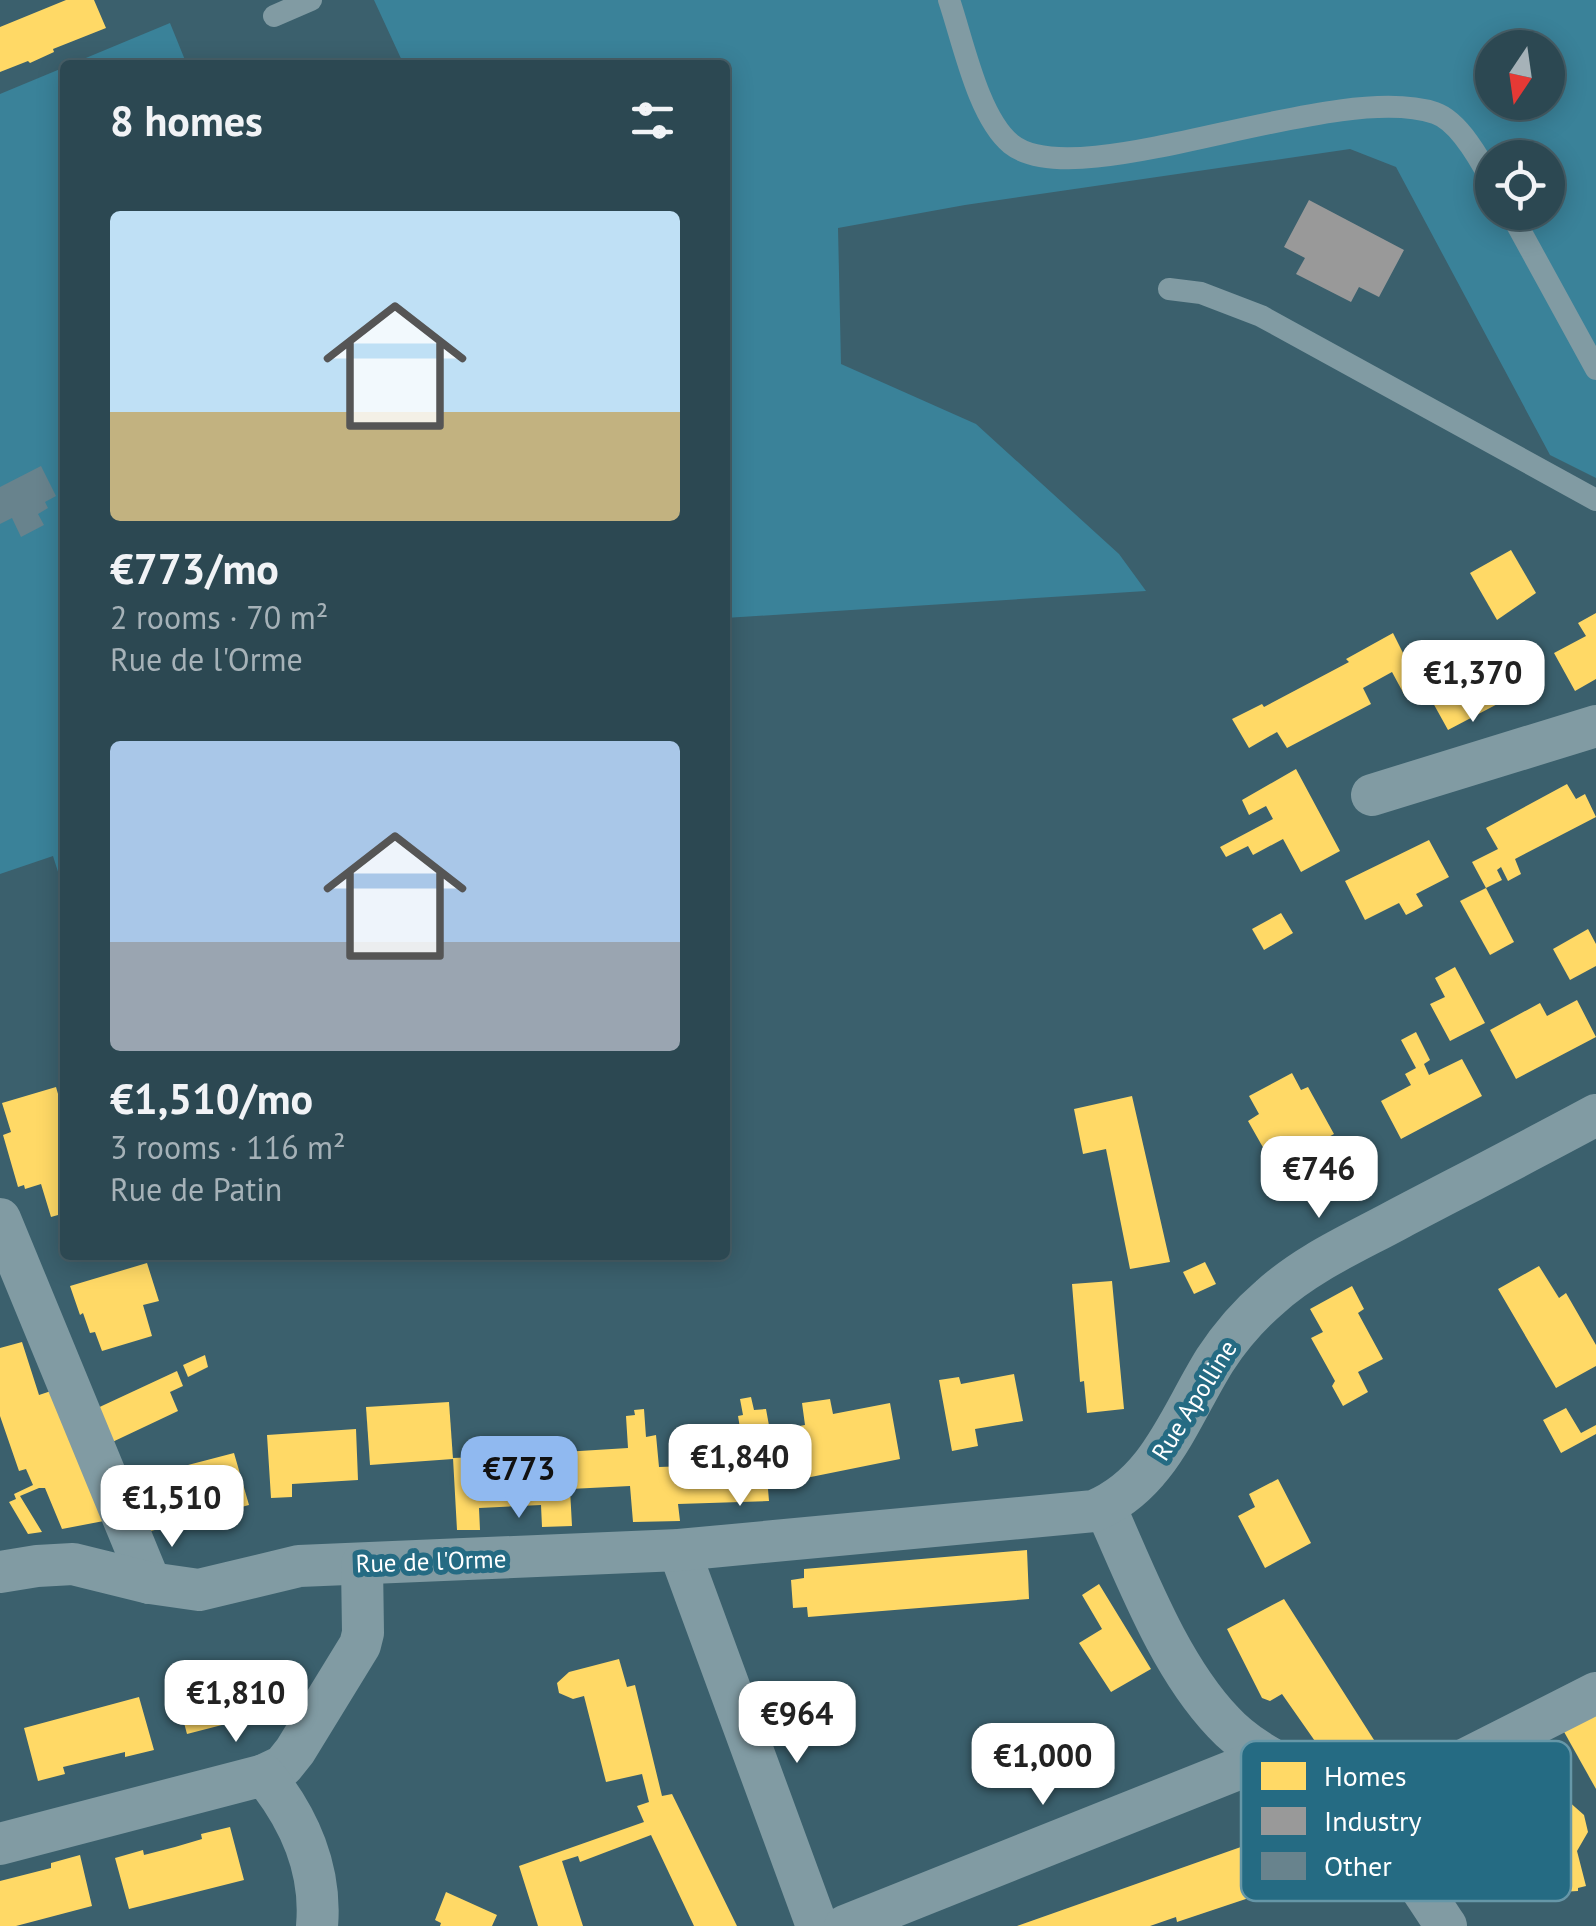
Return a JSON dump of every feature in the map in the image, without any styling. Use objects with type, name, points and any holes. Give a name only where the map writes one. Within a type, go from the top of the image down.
[{"type":"street","points":[[1372,795],[1596,726]]},
{"type":"street","name":"Rue Apolline","points":[[1106,1507],[1130,1491],[1150,1470],[1217,1357],[1271,1295],[1351,1244],[1596,1116]]},
{"type":"street","points":[[0,1219],[150,1583]]},
{"type":"street","points":[[1106,1507],[1174,1652],[1220,1720],[1244,1741]]},
{"type":"street","name":"Rue de l'Orme","points":[[0,1572],[60,1564],[200,1590],[292,1566],[679,1550],[1067,1516],[1106,1507]]},
{"type":"street","points":[[679,1550],[817,1926]]},
{"type":"street","points":[[0,1844],[264,1775],[283,1766],[360,1644],[364,1627],[362,1564]]},
{"type":"street","points":[[1501,1741],[1596,1693]]},
{"type":"street","points":[[845,1926],[1241,1768]]},
{"type":"street","points":[[264,1775],[284,1800],[309,1853],[316,1886],[317,1926]]},
{"type":"street","points":[[1428,1901],[1446,1926]]},
{"type":"lane","points":[[274,16],[310,0]]},
{"type":"lane","points":[[949,0],[990,122],[1012,145],[1036,158],[1085,159],[1365,106],[1438,113],[1475,150]]},
{"type":"lane","points":[[1520,230],[1596,370]]},
{"type":"lane","points":[[1169,289],[1202,293],[1260,316],[1596,500]]},
{"type":"shaded area","points":[[374,0],[1596,0],[1596,478],[1550,455],[1396,167],[1350,149],[965,205],[838,228],[841,364],[976,424],[1119,554],[1146,591],[730,618],[730,60],[402,60]]},
{"type":"shaded area","points":[[170,23],[185,60],[81,60]]},
{"type":"shaded area","points":[[60,69],[60,878],[53,856],[0,874],[0,94]]},
{"type":"building: Homes","points":[[66,0],[94,0],[106,28],[53,49],[54,52],[30,63],[0,72],[0,27]]},
{"type":"building: Homes","points":[[1511,550],[1536,593],[1497,620],[1470,573]]},
{"type":"building: Homes","points":[[1596,613],[1596,679],[1575,691],[1554,653],[1586,636],[1578,623]]},
{"type":"building: Homes","points":[[1393,633],[1420,687],[1405,696],[1392,672],[1363,688],[1371,704],[1287,748],[1277,732],[1249,748],[1232,719],[1262,704],[1264,707],[1349,662],[1346,659]]},
{"type":"building: Homes","points":[[1510,648],[1530,687],[1448,730],[1427,692],[1459,675],[1452,662],[1472,652],[1478,664]]},
{"type":"building: Homes","points":[[1296,769],[1340,851],[1301,872],[1283,839],[1253,855],[1248,846],[1226,857],[1220,847],[1273,819],[1266,806],[1249,815],[1242,800]]},
{"type":"building: Homes","points":[[1567,784],[1576,799],[1585,794],[1596,817],[1515,859],[1521,874],[1508,881],[1501,867],[1497,870],[1502,880],[1486,888],[1472,862],[1498,849],[1486,828]]},
{"type":"building: Homes","points":[[1429,840],[1449,877],[1416,894],[1423,906],[1414,911],[1406,915],[1399,903],[1365,920],[1345,881]]},
{"type":"building: Homes","points":[[1486,888],[1514,942],[1490,955],[1460,901]]},
{"type":"building: Homes","points":[[1281,913],[1293,933],[1264,950],[1252,929]]},
{"type":"building: Homes","points":[[1588,929],[1596,944],[1596,966],[1570,980],[1553,949]]},
{"type":"building: Homes","points":[[1455,967],[1485,1023],[1450,1041],[1430,1004],[1445,997],[1435,978]]},
{"type":"building: Homes","points":[[1577,1000],[1596,1037],[1516,1079],[1490,1030],[1540,1003],[1547,1016]]},
{"type":"building: Homes","points":[[1416,1032],[1430,1060],[1424,1064],[1429,1075],[1462,1059],[1482,1096],[1401,1139],[1381,1101],[1411,1085],[1405,1074],[1416,1068],[1401,1040]]},
{"type":"building: Homes","points":[[1292,1073],[1301,1090],[1308,1087],[1334,1134],[1301,1152],[1307,1164],[1281,1179],[1248,1121],[1259,1114],[1249,1096]]},
{"type":"building: Homes","points":[[56,1087],[60,1101],[60,1214],[51,1217],[41,1184],[18,1187],[3,1135],[11,1132],[2,1103]]},
{"type":"building: Homes","points":[[1132,1096],[1170,1262],[1130,1269],[1106,1149],[1083,1154],[1074,1109]]},
{"type":"building: Homes","points":[[1205,1262],[1216,1284],[1194,1294],[1183,1272]]},
{"type":"building: Homes","points":[[147,1263],[159,1301],[143,1305],[152,1336],[102,1351],[95,1332],[90,1333],[83,1313],[80,1315],[70,1286]]},
{"type":"building: Homes","points":[[1539,1266],[1559,1298],[1566,1293],[1596,1345],[1596,1366],[1556,1388],[1498,1289]]},
{"type":"building: Homes","points":[[1112,1281],[1124,1409],[1087,1413],[1084,1381],[1080,1382],[1072,1284]]},
{"type":"building: Homes","points":[[1352,1286],[1364,1309],[1358,1313],[1383,1359],[1358,1372],[1368,1392],[1343,1406],[1332,1386],[1335,1381],[1311,1338],[1323,1332],[1310,1309]]},
{"type":"building: Homes","points":[[22,1342],[39,1395],[57,1389],[109,1520],[62,1529],[45,1488],[39,1488],[20,1496],[42,1532],[28,1534],[9,1502],[16,1499],[14,1494],[33,1485],[26,1469],[19,1471],[0,1416],[0,1348]]},
{"type":"building: Homes","points":[[205,1355],[208,1367],[188,1377],[183,1365]]},
{"type":"building: Homes","points":[[177,1371],[183,1386],[170,1392],[178,1411],[106,1445],[91,1411]]},
{"type":"building: Homes","points":[[1014,1374],[1023,1421],[975,1429],[978,1446],[952,1451],[939,1380],[959,1377],[961,1384]]},
{"type":"building: Homes","points":[[751,1397],[754,1410],[766,1409],[770,1431],[805,1425],[802,1403],[830,1399],[833,1414],[890,1403],[900,1459],[786,1482],[768,1489],[769,1501],[678,1504],[680,1521],[633,1522],[630,1486],[570,1489],[572,1526],[542,1527],[541,1505],[479,1508],[480,1530],[457,1530],[453,1458],[502,1456],[501,1448],[513,1447],[515,1455],[628,1448],[626,1416],[644,1409],[646,1437],[656,1435],[659,1467],[746,1464],[738,1416],[743,1415],[740,1399]]},
{"type":"building: Homes","points":[[449,1402],[453,1459],[370,1465],[366,1407]]},
{"type":"building: Homes","points":[[1566,1408],[1581,1433],[1596,1425],[1596,1434],[1561,1453],[1543,1420]]},
{"type":"building: Homes","points":[[356,1429],[358,1480],[292,1484],[292,1497],[271,1498],[267,1435]]},
{"type":"building: Homes","points":[[234,1453],[249,1505],[151,1531],[135,1487],[162,1479],[167,1494],[194,1485],[188,1465]]},
{"type":"building: Homes","points":[[1278,1479],[1311,1543],[1265,1568],[1238,1516],[1255,1507],[1249,1494]]},
{"type":"building: Homes","points":[[1027,1550],[1029,1599],[808,1617],[807,1607],[793,1608],[791,1580],[804,1578],[804,1569]]},
{"type":"building: Homes","points":[[1099,1584],[1151,1669],[1111,1692],[1079,1643],[1102,1629],[1082,1595]]},
{"type":"building: Homes","points":[[1284,1599],[1375,1741],[1315,1741],[1282,1694],[1270,1701],[1262,1698],[1227,1629]]},
{"type":"building: Homes","points":[[619,1659],[627,1687],[635,1685],[662,1796],[672,1794],[737,1926],[694,1926],[651,1835],[580,1862],[578,1856],[562,1861],[583,1926],[538,1926],[519,1866],[644,1822],[637,1806],[649,1802],[642,1774],[606,1782],[584,1696],[573,1699],[559,1693],[557,1683],[569,1672]]},
{"type":"building: Homes","points":[[236,1672],[249,1718],[187,1734],[175,1689]]},
{"type":"building: Homes","points":[[139,1697],[154,1750],[125,1757],[125,1752],[63,1767],[65,1774],[38,1781],[24,1728]]},
{"type":"building: Homes","points":[[1596,1711],[1596,1789],[1571,1741],[1563,1730]]},
{"type":"building: Homes","points":[[1571,1804],[1584,1815],[1588,1832],[1577,1851],[1586,1886],[1571,1891]]},
{"type":"building: Homes","points":[[230,1827],[244,1880],[129,1909],[115,1858],[175,1847],[202,1839],[201,1834]]},
{"type":"building: Homes","points":[[1241,1847],[1241,1901],[1177,1922],[1176,1917],[1150,1926],[1017,1926]]},
{"type":"building: Homes","points":[[80,1855],[92,1906],[16,1926],[0,1926],[0,1881],[51,1868],[51,1863]]},
{"type":"building: Homes","points":[[446,1892],[497,1915],[492,1926],[440,1926],[435,1920]]},
{"type":"building: Industry","points":[[1309,200],[1404,250],[1379,297],[1359,287],[1351,302],[1296,274],[1305,258],[1284,247]]},
{"type":"building: Other","points":[[41,466],[56,496],[45,502],[48,508],[38,514],[44,525],[21,537],[12,518],[0,524],[0,487]]}]
